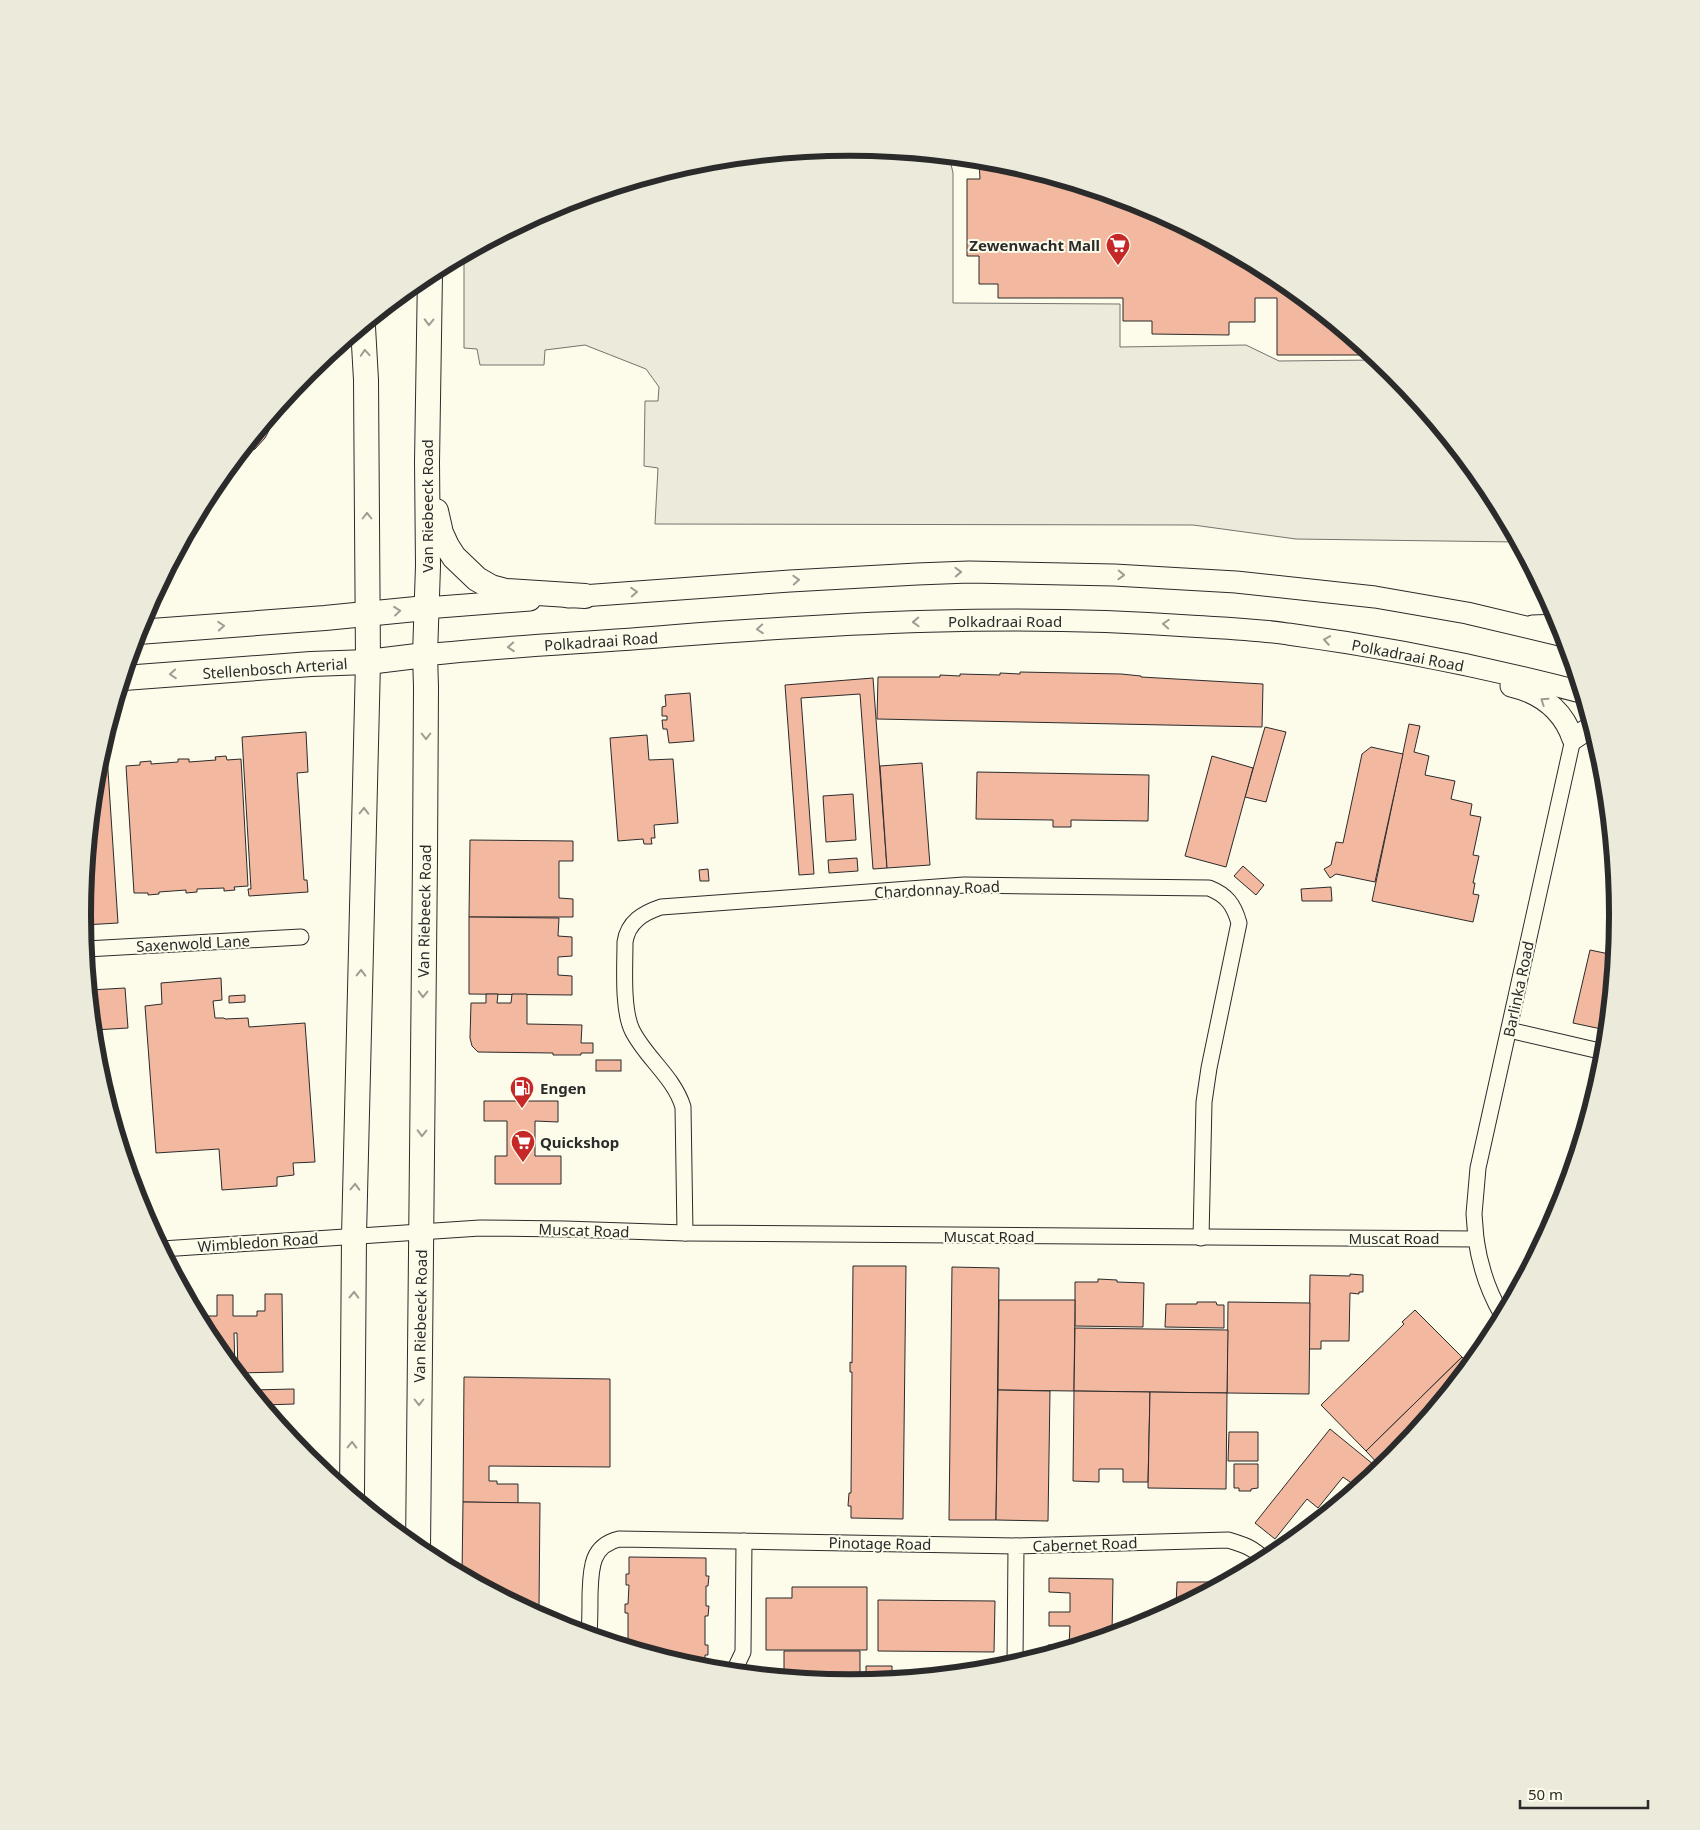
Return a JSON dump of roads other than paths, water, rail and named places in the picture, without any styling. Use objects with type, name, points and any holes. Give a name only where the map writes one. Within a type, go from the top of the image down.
[{"type":"main road","name":"Van Riebeeck Road","points":[[418,1539],[430,283]]},
{"type":"main road","points":[[352,1487],[354,1236],[368,662],[366,380],[363,334]]},
{"type":"main road","points":[[427,462],[441,533],[454,557],[465,570],[477,580],[490,587],[506,591],[586,596]]},
{"type":"main road","points":[[147,631],[781,581],[969,572],[1068,573],[1163,577],[1352,594],[1467,613],[1554,634]]},
{"type":"main road","name":"Polkadraai Road","points":[[425,655],[806,626],[984,620],[1088,620],[1287,634],[1384,649],[1498,672],[1574,691]]},
{"type":"main road","points":[[1384,649],[1436,667],[1522,689],[1538,697],[1561,715],[1573,739],[1586,731]]},
{"type":"main road","name":"Stellenbosch Arterial","points":[[130,678],[368,662],[425,655]]},
{"type":"street","points":[[1506,622],[1550,622]]},
{"type":"street","name":"Barlinka Road","points":[[1476,1239],[1474,1214],[1478,1168],[1573,739]]},
{"type":"street","name":"Chardonnay Road","points":[[684,1233],[683,1106],[677,1093],[634,1035],[627,1016],[624,942],[631,924],[640,916],[660,907],[974,885],[1209,888],[1220,892],[1230,900],[1239,923],[1209,1068],[1204,1102],[1202,1238]]},
{"type":"street","name":"Saxenwold Lane","points":[[92,949],[301,937]]},
{"type":"street","points":[[1509,1030],[1596,1050]]},
{"type":"street","name":"Muscat Road","points":[[354,1236],[480,1228],[518,1228],[684,1233],[1476,1239]]},
{"type":"street","name":"Wimbledon Road","points":[[168,1248],[354,1236]]},
{"type":"street","points":[[1476,1239],[1479,1260],[1489,1290],[1498,1308]]},
{"type":"street","name":"Pinotage Road","points":[[589,1627],[591,1566],[599,1552],[610,1541],[619,1539],[1016,1546]]},
{"type":"street","name":"Cabernet Road","points":[[1015,1655],[1016,1546],[1228,1540],[1242,1544],[1258,1554]]},
{"type":"street","points":[[737,1665],[743,1652],[744,1541]]},
{"type":"place","name":"Zewenwacht Mall","points":[[1118,266]]},
{"type":"place","name":"Engen","points":[[522,1109]]},
{"type":"place","name":"Quickshop","points":[[523,1163]]}]
